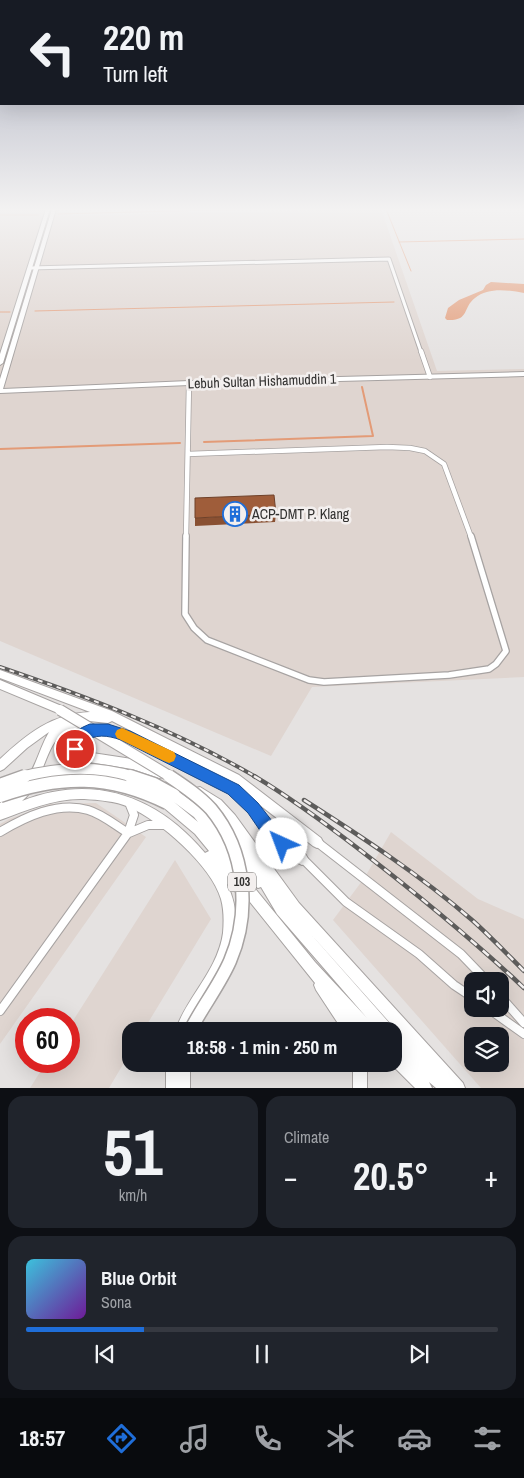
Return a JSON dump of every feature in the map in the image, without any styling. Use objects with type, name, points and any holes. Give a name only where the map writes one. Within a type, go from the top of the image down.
[{"type":"main road","points":[[0,674],[91,707],[127,730],[234,790],[253,808],[278,840],[302,859]]},
{"type":"main road","points":[[0,684],[60,710],[169,776],[203,794],[224,811],[238,827],[270,876],[331,949],[458,1088]]},
{"type":"main road","points":[[0,766],[34,735],[60,720],[94,716],[245,785],[316,842]]},
{"type":"main road","points":[[0,810],[28,787],[47,742],[61,729],[76,723],[89,723],[127,730]]},
{"type":"main road","points":[[127,730],[90,730],[77,738],[74,744],[75,749],[83,756],[132,764],[151,770],[170,780],[220,823],[233,837],[285,914]]},
{"type":"main road","name":"103","points":[[0,785],[21,777],[51,770],[91,768],[131,775],[163,788],[234,872],[264,912],[310,967],[361,1022]]},
{"type":"main road","points":[[169,776],[202,800],[220,820],[234,849],[242,886],[242,917],[233,952],[224,972],[195,1022]]},
{"type":"main road","name":"103","points":[[0,796],[25,787],[52,781],[88,779],[133,787],[171,799],[198,813],[378,1022]]},
{"type":"main road","points":[[0,815],[31,802],[65,795],[96,793],[120,798],[143,806],[203,850],[264,912]]},
{"type":"main road","points":[[180,833],[219,879],[226,896],[230,918],[223,959],[187,1022]]},
{"type":"main road","points":[[310,967],[345,1022]]},
{"type":"main road","points":[[402,1046],[446,1088]]},
{"type":"main road","points":[[402,1066],[425,1088]]},
{"type":"main road","points":[[173,1072],[174,1088]]},
{"type":"main road","points":[[183,1072],[183,1088]]},
{"type":"main road","points":[[360,1072],[360,1088]]},
{"type":"street","points":[[0,363],[33,260]]},
{"type":"street","points":[[0,390],[39,260]]},
{"type":"street","points":[[30,268],[359,260]]},
{"type":"street","points":[[389,260],[430,377]]},
{"type":"street","name":"Lebuh Sultan Hishamuddin 1","points":[[0,390],[524,374]]},
{"type":"street","points":[[188,454],[387,447],[412,448],[436,456],[444,464],[476,550],[506,651],[496,664],[489,669],[449,675],[324,682],[309,680],[208,640],[196,631],[188,622],[185,614],[189,383]]},
{"type":"street","points":[[0,1011],[128,833],[133,820],[133,810],[130,804],[120,798]]},
{"type":"street","points":[[0,832],[25,819],[48,812],[74,808],[90,811],[128,833]]},
{"type":"street","points":[[128,833],[142,826],[154,824],[164,825],[180,833]]},
{"type":"street","points":[[316,842],[461,954],[478,972]]},
{"type":"street","points":[[302,859],[346,902],[418,954],[464,992]]},
{"type":"street","points":[[509,1006],[524,1023]]},
{"type":"street","points":[[500,1017],[524,1034]]},
{"type":"shaded area","points":[[0,260],[399,260],[437,371],[524,369],[524,677],[312,687],[271,756],[0,641]]},
{"type":"shaded area","points":[[491,282],[524,284],[524,293],[505,290],[486,292],[471,302],[463,316],[454,320],[447,320],[445,318],[448,308],[459,300],[483,290]]},
{"type":"shaded area","points":[[96,803],[146,837],[25,1008],[15,1008],[15,1023],[0,1044],[0,824],[50,804]]},
{"type":"shaded area","points":[[391,832],[478,899],[524,919],[524,1088],[481,1088],[467,1072],[509,1072],[509,1027],[464,1027],[464,1069],[333,920],[365,877]]},
{"type":"shaded area","points":[[175,860],[211,919],[148,1022],[122,1022],[122,1066],[109,1088],[30,1088],[39,1073],[80,1073],[80,1010]]},
{"type":"building","points":[[274,495],[276,514],[195,518],[195,498]]},
{"type":"waterway","points":[[406,260],[411,271]]},
{"type":"waterway","points":[[35,311],[394,302]]},
{"type":"waterway","points":[[0,312],[10,312]]},
{"type":"waterway","points":[[204,442],[373,436],[362,387]]},
{"type":"waterway","points":[[0,449],[180,443]]},
{"type":"railway","points":[[0,667],[66,690],[163,729],[256,777]]},
{"type":"railway","points":[[254,776],[347,840],[464,934],[524,988]]},
{"type":"railway","points":[[304,800],[369,842],[432,887],[472,920],[524,971]]},
{"type":"slow traffic","points":[[122,734],[169,756]]},
{"type":"place","name":"ACP-DMT P. Klang","points":[[235,514]]},
{"type":"route","points":[[75,749],[74,744],[79,735],[90,730],[108,730],[125,735],[234,790],[253,808],[266,827],[282,844]]}]
